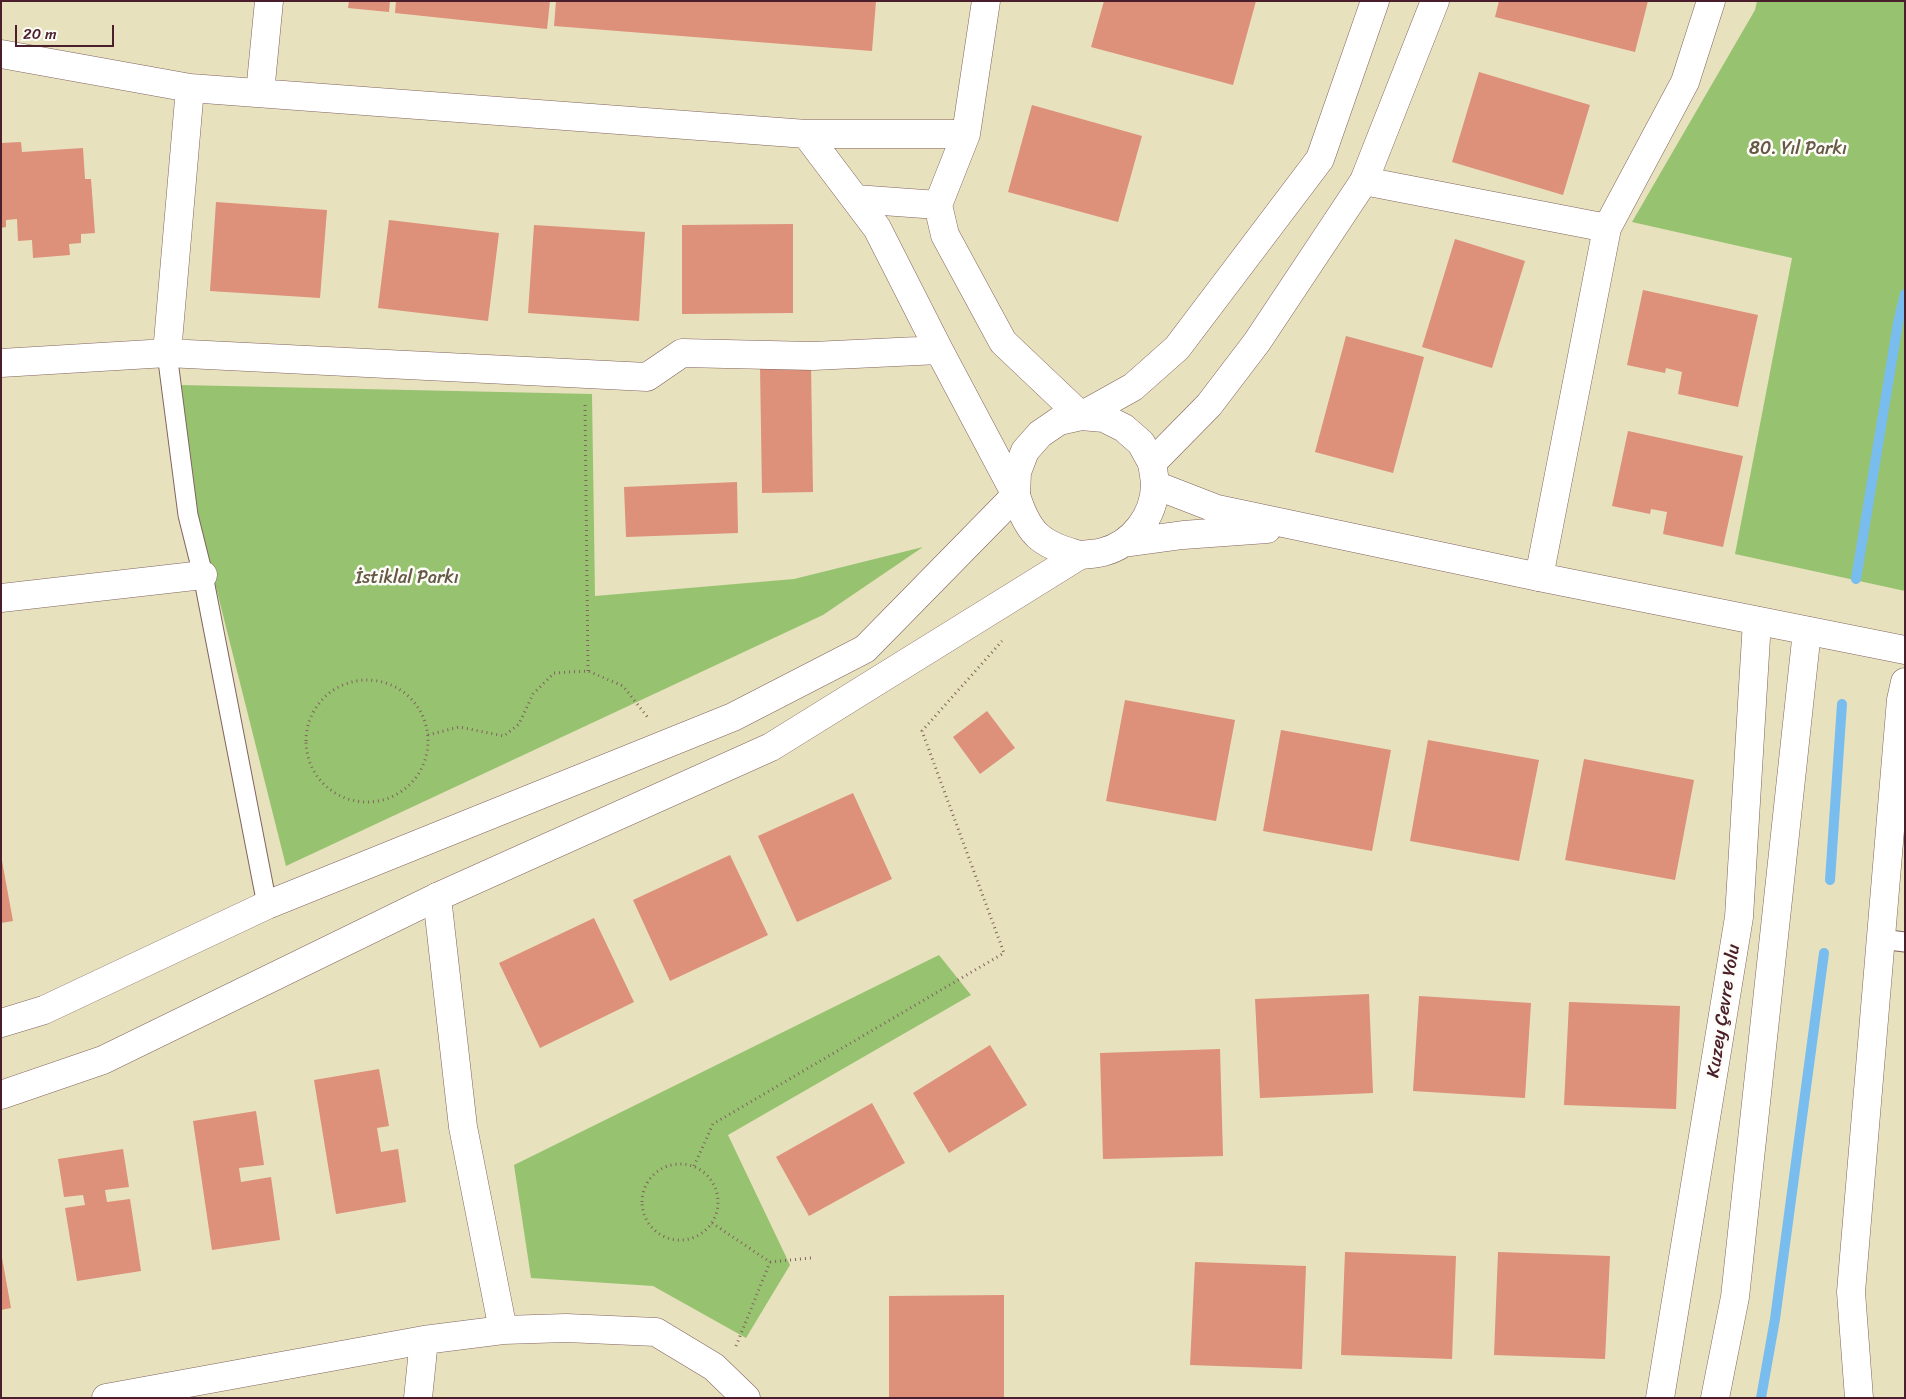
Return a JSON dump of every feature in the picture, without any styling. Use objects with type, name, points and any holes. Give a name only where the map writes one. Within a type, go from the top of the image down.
[{"type":"street","points":[[260,93],[269,1]]},
{"type":"street","points":[[986,1],[966,134],[938,205],[945,235],[1003,342],[1081,416],[1104,418],[1124,428],[1141,443],[1153,474],[1152,508],[1141,528],[1124,543]]},
{"type":"street","points":[[1,1023],[44,1010],[268,905],[734,717],[865,649],[1016,495],[1017,472],[1025,451],[1040,434],[1059,421],[1081,416],[1132,387],[1177,348],[1320,159],[1375,1]]},
{"type":"street","points":[[1153,474],[1257,342],[1364,181],[1435,1]]},
{"type":"street","points":[[1539,577],[1607,228],[1685,82],[1711,1]]},
{"type":"street","points":[[1,54],[190,88],[806,134],[966,134]]},
{"type":"street","points":[[167,353],[190,88]]},
{"type":"street","points":[[806,134],[877,228],[938,350],[1016,495],[1023,518],[1038,536],[1057,549],[1080,555],[1103,552],[1124,543],[1183,535],[1299,526]]},
{"type":"street","points":[[1364,181],[1607,228]]},
{"type":"street","points":[[855,199],[938,205]]},
{"type":"street","points":[[1,363],[167,353],[647,377],[682,353],[813,356],[938,350]]},
{"type":"street","points":[[1153,474],[1217,509],[1539,577],[1905,650]]},
{"type":"street","points":[[1,1095],[103,1060],[437,897],[771,747],[1080,555]]},
{"type":"street","points":[[1,598],[203,575]]},
{"type":"street","name":"Kuzey Çevre Yolu","points":[[1660,1398],[1739,917],[1757,621]]},
{"type":"street","points":[[1715,1398],[1734,1297],[1807,631]]},
{"type":"street","points":[[1860,1398],[1851,1292],[1893,941],[1901,700],[1905,682]]},
{"type":"street","points":[[437,897],[463,1127],[503,1330]]},
{"type":"street","points":[[106,1398],[424,1340],[503,1330],[566,1328],[656,1332],[714,1368],[746,1398]]},
{"type":"street","points":[[418,1398],[424,1340]]},
{"type":"lane","points":[[167,353],[188,515],[203,575],[268,905]]},
{"type":"path","points":[[585,374],[588,671]]},
{"type":"path","points":[[694,1166],[714,1124],[1004,953],[922,731],[1008,636]]},
{"type":"path","points":[[428,735],[459,727],[504,736],[519,724],[532,694],[554,673],[588,671],[622,686],[668,743]]},
{"type":"path","points":[[358,681],[378,681],[396,688],[412,700],[423,716],[428,735],[426,755],[419,774],[406,789],[388,799],[369,802],[348,800],[330,790],[316,775],[307,756],[306,735],[311,716],[322,699],[339,687],[358,681]]},
{"type":"path","points":[[681,1163],[694,1166],[705,1173],[714,1182],[718,1194],[718,1207],[712,1223],[707,1230],[696,1237],[684,1240],[660,1235],[651,1227],[644,1216],[643,1192],[648,1180],[657,1171],[669,1165],[681,1163]]},
{"type":"path","points":[[712,1223],[770,1262],[811,1258]]},
{"type":"path","points":[[724,1377],[770,1262]]},
{"type":"green space","name":"80. Yıl Parkı","points":[[1757,1],[1905,1],[1905,591],[1735,554],[1792,258],[1632,222],[1755,10]]},
{"type":"green space","name":"İstiklal Parkı","points":[[181,385],[592,394],[595,596],[794,579],[923,547],[823,615],[286,866],[180,444]]},
{"type":"green space","points":[[939,955],[971,995],[728,1135],[790,1265],[746,1338],[653,1286],[531,1278],[514,1165]]},
{"type":"building","points":[[349,1],[390,1],[389,12],[348,8]]},
{"type":"building","points":[[396,1],[550,1],[547,29],[395,13]]},
{"type":"building","points":[[556,1],[876,1],[872,51],[554,26]]},
{"type":"building","points":[[1104,1],[1256,1],[1233,85],[1091,47]]},
{"type":"building","points":[[1499,1],[1648,1],[1635,52],[1495,17]]},
{"type":"building","points":[[1479,72],[1590,105],[1563,195],[1452,162]]},
{"type":"building","points":[[1032,105],[1142,136],[1118,222],[1008,192]]},
{"type":"building","points":[[21,142],[22,152],[83,148],[85,179],[91,179],[95,233],[81,234],[81,243],[69,244],[70,255],[33,258],[32,240],[18,241],[17,219],[6,220],[6,227],[1,228],[1,143]]},
{"type":"building","points":[[216,202],[327,210],[320,298],[210,291]]},
{"type":"building","points":[[389,220],[499,233],[488,321],[378,308]]},
{"type":"building","points":[[793,224],[793,313],[682,314],[682,225]]},
{"type":"building","points":[[534,225],[645,232],[639,321],[528,313]]},
{"type":"building","points":[[1455,239],[1525,261],[1492,368],[1422,347]]},
{"type":"building","points":[[1643,290],[1758,315],[1738,407],[1678,394],[1682,372],[1666,368],[1665,373],[1627,365]]},
{"type":"building","points":[[1346,336],[1424,357],[1393,473],[1315,452]]},
{"type":"building","points":[[811,365],[813,492],[762,493],[760,366]]},
{"type":"building","points":[[1628,431],[1743,456],[1723,547],[1663,534],[1667,512],[1651,509],[1650,514],[1612,506]]},
{"type":"building","points":[[737,482],[738,533],[626,537],[624,487]]},
{"type":"building","points":[[1125,700],[1235,720],[1216,821],[1106,801]]},
{"type":"building","points":[[987,711],[1015,748],[980,774],[953,737]]},
{"type":"building","points":[[1281,730],[1391,750],[1372,851],[1263,831]]},
{"type":"building","points":[[1428,740],[1539,760],[1519,861],[1410,841]]},
{"type":"building","points":[[1584,759],[1694,780],[1675,880],[1565,860]]},
{"type":"building","points":[[853,793],[892,879],[797,922],[758,836]]},
{"type":"building","points":[[730,855],[768,935],[670,981],[633,900]]},
{"type":"building","points":[[1,862],[13,921],[1,923]]},
{"type":"building","points":[[594,918],[634,1002],[540,1048],[499,963]]},
{"type":"building","points":[[1369,994],[1373,1093],[1260,1098],[1255,999]]},
{"type":"building","points":[[1419,996],[1531,1003],[1525,1098],[1413,1091]]},
{"type":"building","points":[[1569,1002],[1680,1006],[1676,1109],[1564,1105]]},
{"type":"building","points":[[990,1045],[1027,1105],[949,1153],[913,1093]]},
{"type":"building","points":[[1220,1049],[1223,1156],[1103,1159],[1100,1053]]},
{"type":"building","points":[[379,1069],[389,1126],[377,1128],[381,1152],[398,1149],[406,1202],[336,1214],[314,1080]]},
{"type":"building","points":[[872,1103],[905,1163],[809,1216],[776,1157]]},
{"type":"building","points":[[256,1111],[264,1165],[239,1168],[241,1182],[271,1177],[280,1240],[212,1250],[193,1121]]},
{"type":"building","points":[[123,1149],[129,1187],[105,1190],[107,1202],[130,1199],[141,1271],[77,1281],[65,1208],[85,1205],[83,1195],[64,1197],[58,1159]]},
{"type":"building","points":[[1,1252],[11,1308],[1,1310]]},
{"type":"building","points":[[1345,1252],[1456,1256],[1452,1359],[1341,1355]]},
{"type":"building","points":[[1498,1252],[1610,1256],[1605,1359],[1494,1355]]},
{"type":"building","points":[[1195,1262],[1306,1266],[1302,1369],[1190,1365]]},
{"type":"building","points":[[1004,1295],[1004,1398],[889,1398],[889,1296]]},
{"type":"waterway","points":[[1856,579],[1898,323],[1905,294]]},
{"type":"waterway","points":[[1830,880],[1842,704]]},
{"type":"waterway","points":[[1761,1398],[1775,1319],[1824,953]]}]
